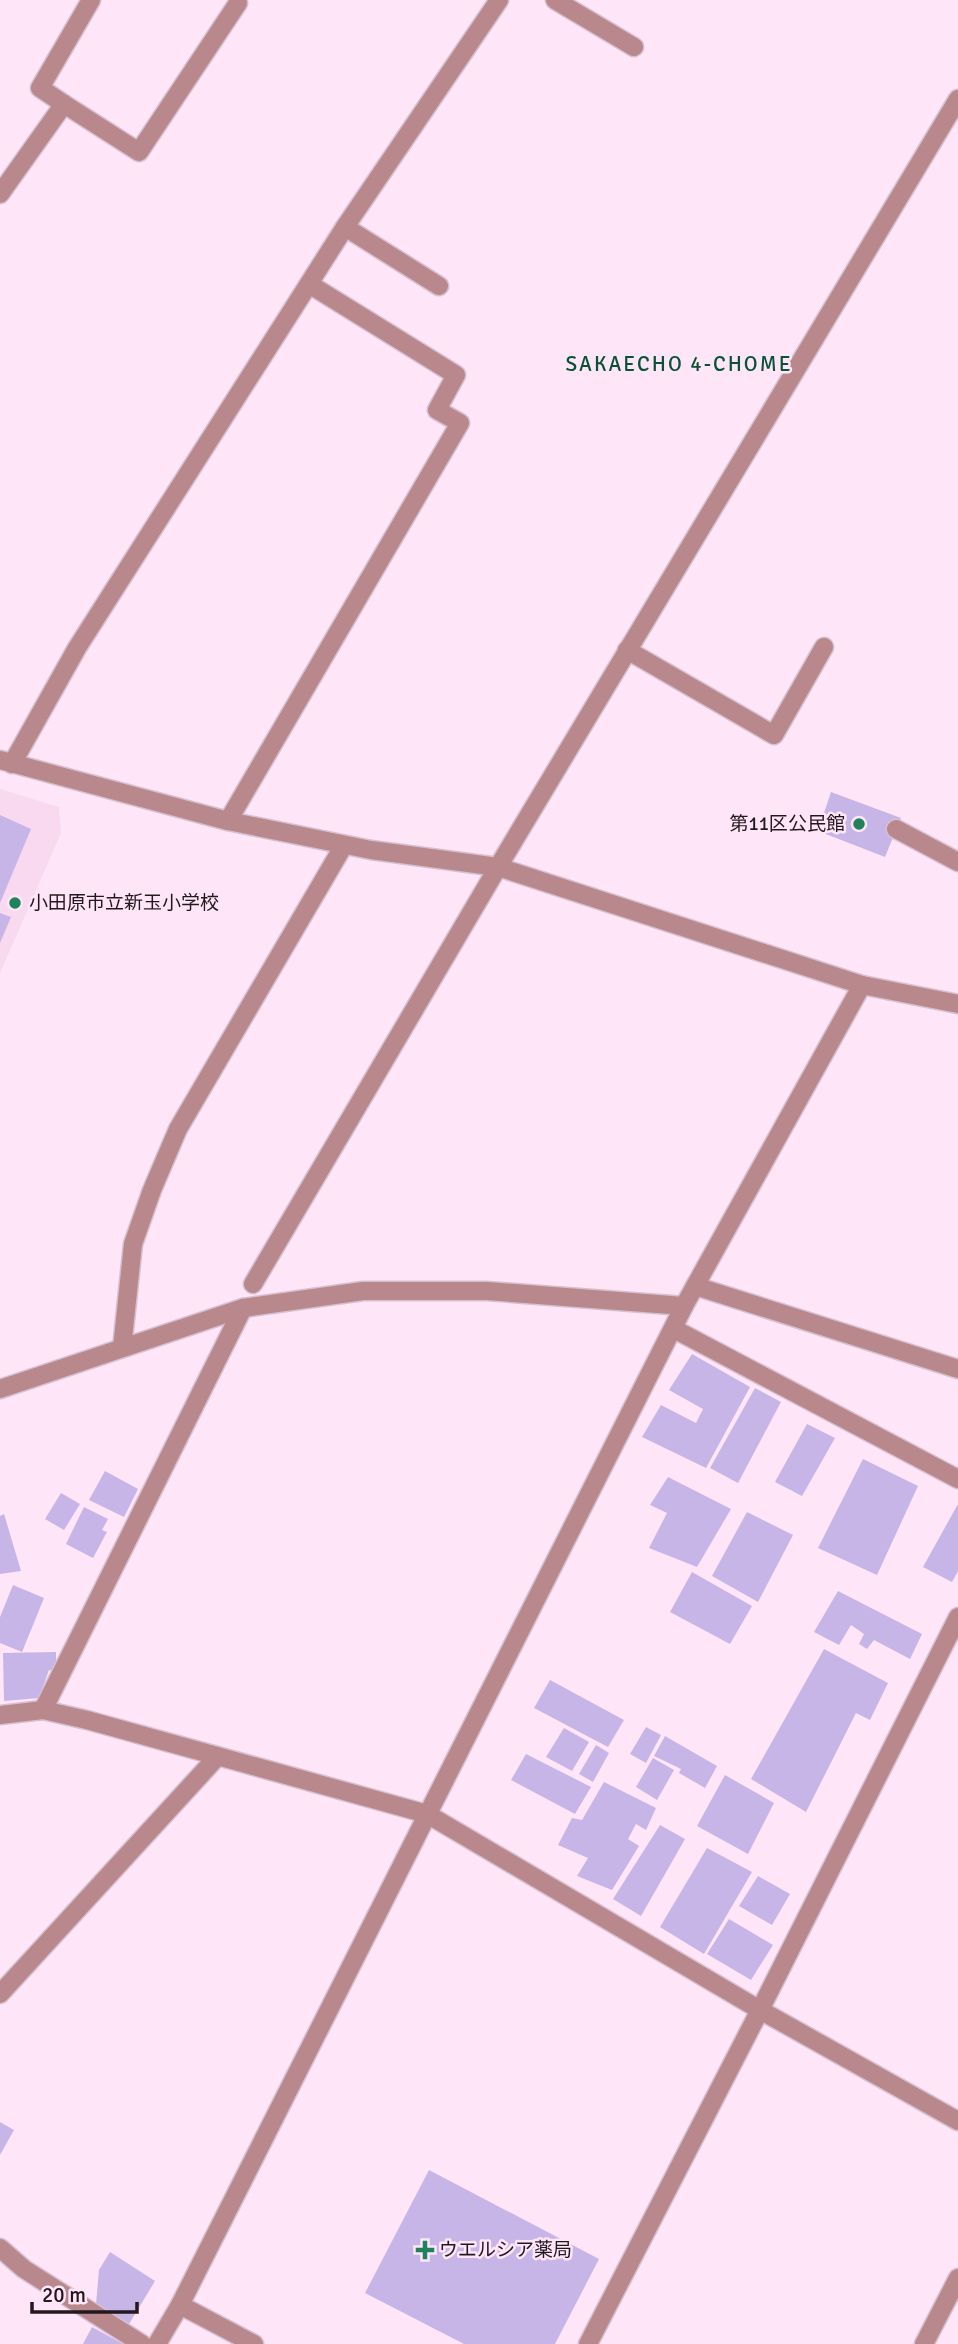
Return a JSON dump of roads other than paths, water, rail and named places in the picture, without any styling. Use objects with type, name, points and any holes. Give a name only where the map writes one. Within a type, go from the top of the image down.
[{"type":"street","points":[[91,0],[40,88],[139,152],[238,3]]},
{"type":"street","points":[[499,0],[345,227],[6,762],[228,821],[344,845],[498,867],[862,985],[958,1004]]},
{"type":"street","points":[[555,0],[634,47]]},
{"type":"street","points":[[253,1284],[627,650],[958,99]]},
{"type":"street","points":[[0,194],[64,104]]},
{"type":"street","points":[[345,227],[439,286]]},
{"type":"street","points":[[228,821],[460,423],[437,410],[456,376],[309,284]]},
{"type":"street","points":[[627,650],[774,735],[824,648]]},
{"type":"street","points":[[896,830],[958,862]]},
{"type":"street","points":[[122,1348],[133,1244],[178,1129],[344,845]]},
{"type":"street","points":[[157,2344],[180,2305],[684,1306],[862,985]]},
{"type":"street","points":[[695,1286],[958,1369]]},
{"type":"street","points":[[0,1389],[243,1308],[363,1291],[487,1291],[684,1306]]},
{"type":"street","points":[[43,1710],[243,1308]]},
{"type":"street","points":[[674,1329],[958,1479]]},
{"type":"street","points":[[588,2344],[958,1617]]},
{"type":"street","points":[[0,1714],[43,1710],[87,1720],[427,1814],[760,2010],[958,2121]]},
{"type":"street","points":[[0,1994],[217,1757]]},
{"type":"street","points":[[0,2248],[24,2269],[142,2344]]},
{"type":"street","points":[[924,2344],[958,2278]]},
{"type":"street","points":[[180,2305],[254,2344]]},
{"type":"place","name":"第11区公民館","points":[[859,824]]},
{"type":"place","name":"小田原市立新玉小学校","points":[[15,903]]},
{"type":"place","name":"ウエルシア薬局","points":[[425,2250]]},
{"type":"district","name":"SAKAECHO 4-CHOME","points":[[679,364]]}]
